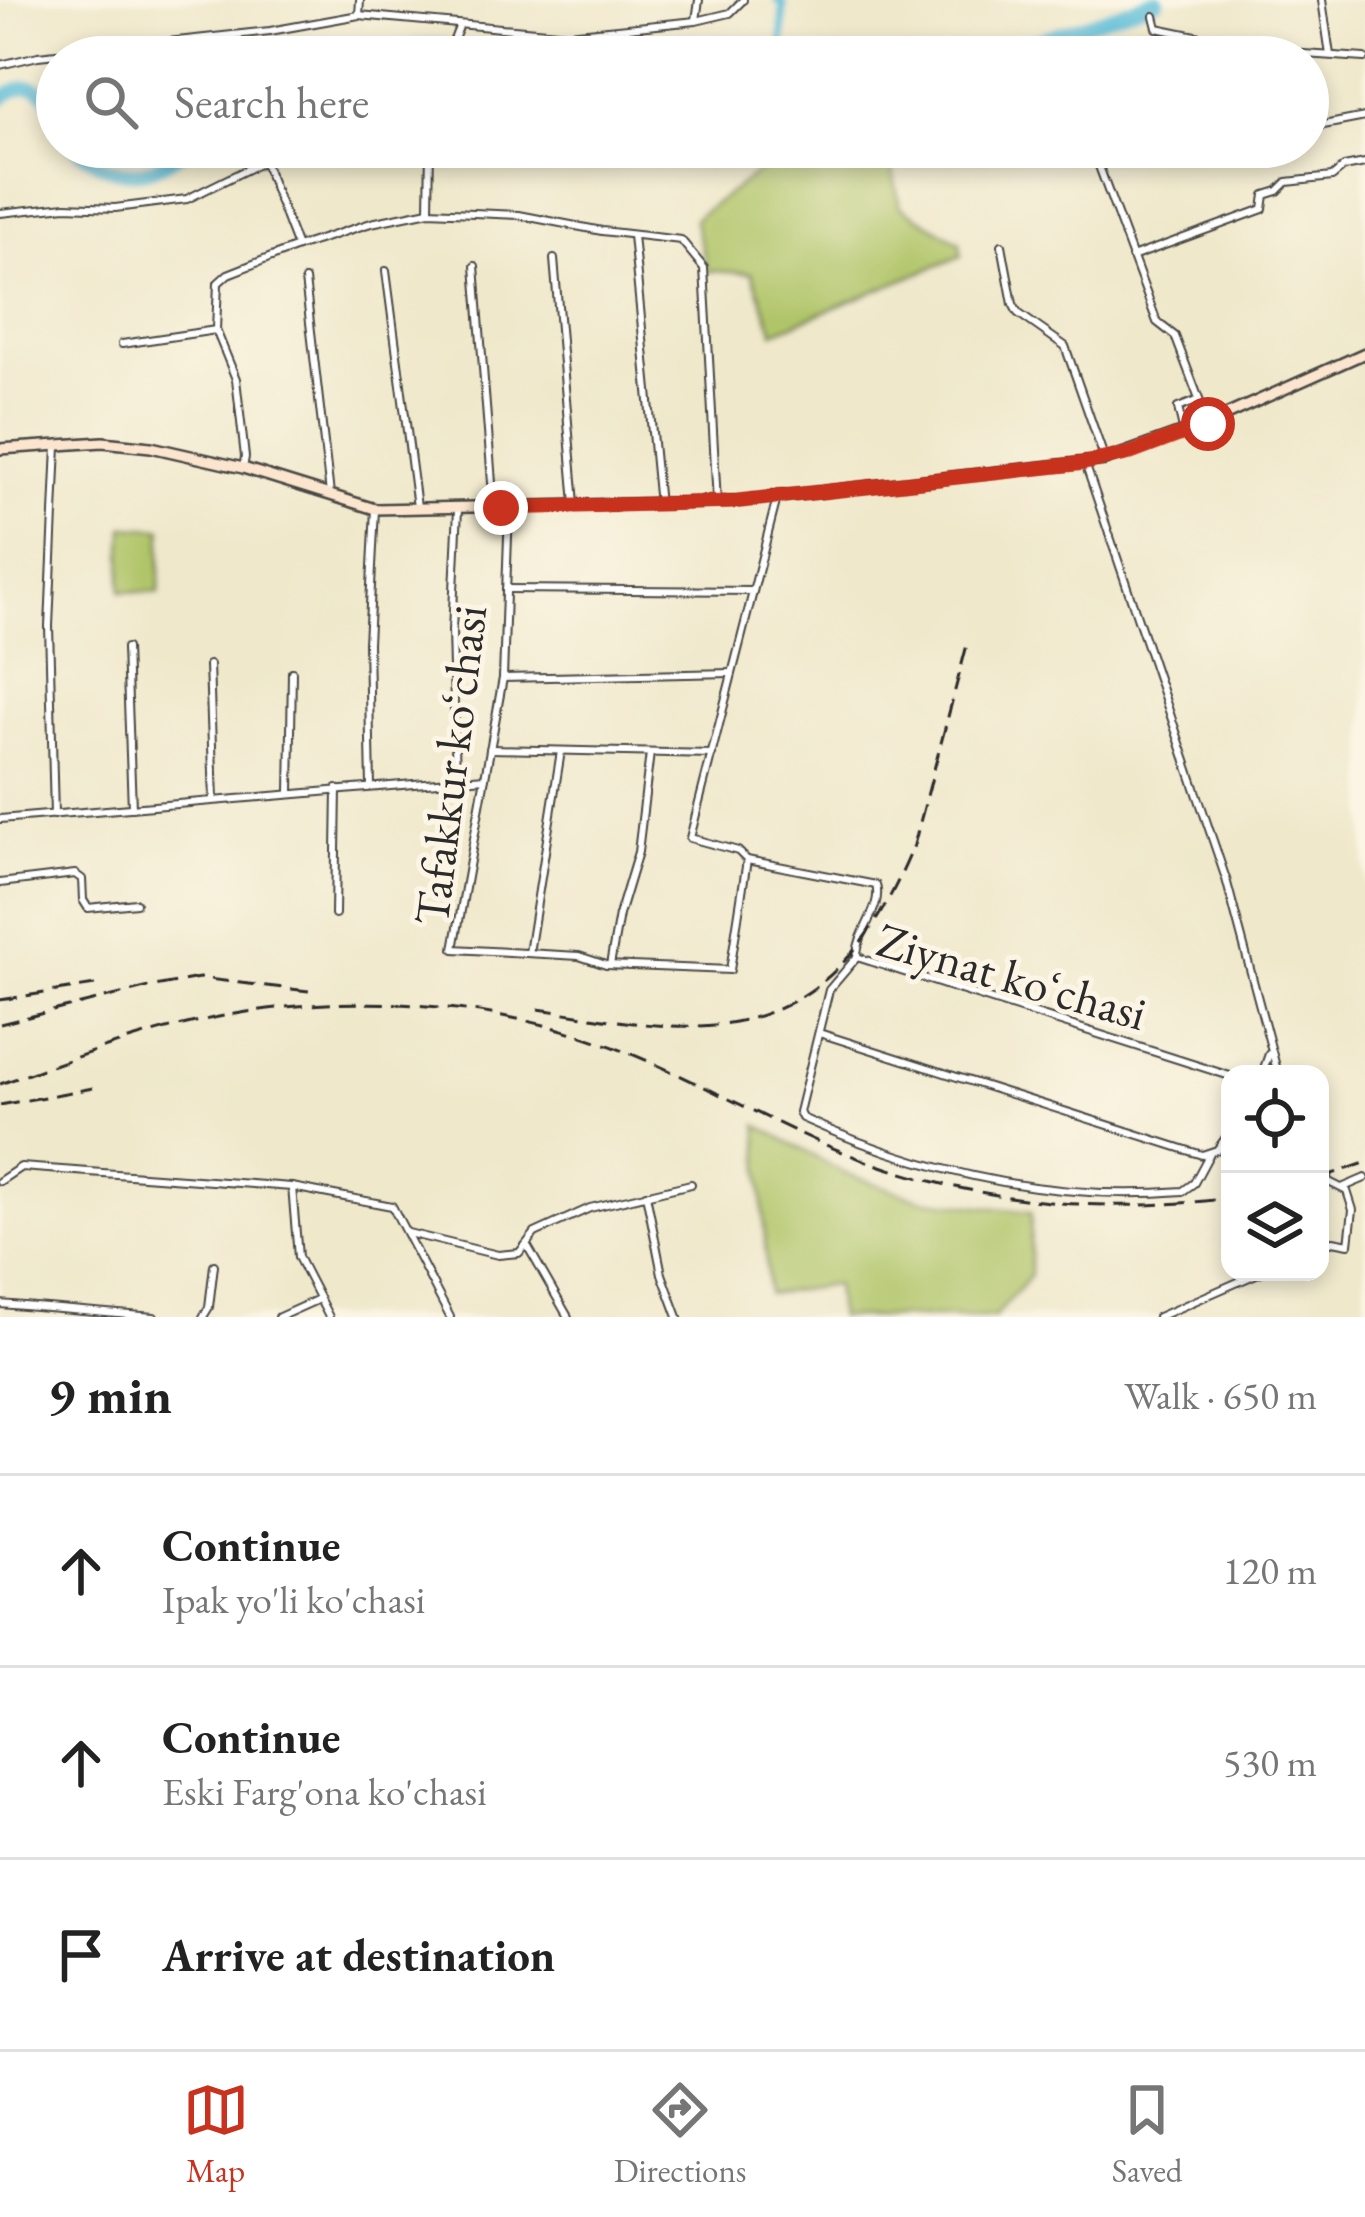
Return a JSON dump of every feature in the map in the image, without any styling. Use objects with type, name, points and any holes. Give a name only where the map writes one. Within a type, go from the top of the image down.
[{"type":"main road","points":[[0,449],[57,443],[139,445],[243,467],[375,509],[717,503],[1105,460],[1208,424],[1365,353]]},
{"type":"street","points":[[359,14],[360,0]]},
{"type":"street","points":[[696,21],[699,0]]},
{"type":"street","points":[[224,36],[359,14],[568,34],[696,21],[730,13],[742,0]]},
{"type":"street","points":[[1322,0],[1327,36]]},
{"type":"street","points":[[1154,16],[1157,28],[1197,36]]},
{"type":"street","points":[[456,36],[460,26]]},
{"type":"street","points":[[1329,49],[1330,56],[1365,58]]},
{"type":"street","points":[[0,65],[36,56]]},
{"type":"street","points":[[1329,124],[1365,117]]},
{"type":"street","points":[[1132,257],[1263,208],[1265,195],[1287,182],[1332,177],[1344,167],[1365,163]]},
{"type":"street","points":[[0,213],[188,200],[250,168]]},
{"type":"street","points":[[267,168],[297,247]]},
{"type":"street","points":[[429,211],[430,168]]},
{"type":"street","points":[[1099,168],[1157,322],[1175,336],[1208,424]]},
{"type":"street","points":[[243,467],[236,379],[216,330],[218,283],[229,274],[297,247],[371,223],[429,211],[519,215],[681,240],[704,268],[717,503]]},
{"type":"street","points":[[633,235],[659,505]]},
{"type":"street","points":[[1002,245],[1013,304],[1018,314],[1065,346],[1105,460]]},
{"type":"street","points":[[554,259],[576,507]]},
{"type":"street","points":[[475,266],[494,508]]},
{"type":"street","points":[[386,271],[417,510]]},
{"type":"street","points":[[305,280],[331,497]]},
{"type":"street","points":[[122,344],[216,330]]},
{"type":"street","points":[[1184,433],[1178,408],[1199,400]]},
{"type":"street","points":[[54,814],[49,626],[57,443]]},
{"type":"street","points":[[1085,463],[1226,879],[1275,1065]]},
{"type":"street","points":[[777,498],[690,838],[738,851],[747,860],[876,885],[879,895],[857,944],[857,957]]},
{"type":"street","name":"Tafakkur koʻchasi","points":[[509,508],[503,678],[454,949],[579,956],[610,965],[730,970],[747,860]]},
{"type":"street","points":[[371,787],[368,643],[375,509]]},
{"type":"street","points":[[456,780],[452,631],[458,509]]},
{"type":"street","points":[[506,589],[753,591]]},
{"type":"street","points":[[126,648],[132,808]]},
{"type":"street","points":[[208,665],[214,800]]},
{"type":"street","points":[[290,793],[292,672]]},
{"type":"street","points":[[503,678],[732,673]]},
{"type":"street","points":[[490,749],[712,754]]},
{"type":"street","points":[[529,953],[561,751]]},
{"type":"street","points":[[610,965],[638,852],[650,753]]},
{"type":"street","points":[[0,819],[485,778]]},
{"type":"street","points":[[335,914],[338,789]]},
{"type":"street","points":[[0,883],[75,874],[82,879],[88,908],[136,903]]},
{"type":"street","name":"Ziynat koʻchasi","points":[[1221,1073],[857,957],[831,985],[800,1116],[921,1164],[1069,1191],[1160,1193],[1191,1187],[1221,1142]]},
{"type":"street","points":[[817,1033],[1209,1155]]},
{"type":"street","points":[[1265,1065],[1270,1051]]},
{"type":"street","points":[[0,1181],[21,1167],[292,1187],[392,1206],[451,1317]]},
{"type":"street","points":[[1325,1173],[1329,1182],[1344,1187],[1365,1178]]},
{"type":"street","points":[[408,1233],[498,1255],[519,1253],[535,1233],[590,1208],[691,1184]]},
{"type":"street","points":[[292,1187],[298,1257],[328,1317]]},
{"type":"street","points":[[1329,1243],[1349,1244],[1353,1210],[1344,1187]]},
{"type":"street","points":[[646,1194],[662,1274],[678,1317]]},
{"type":"street","points":[[527,1247],[568,1317]]},
{"type":"street","points":[[203,1317],[209,1310],[214,1265]]},
{"type":"street","points":[[1158,1317],[1240,1281]]},
{"type":"street","points":[[279,1317],[319,1299]]},
{"type":"street","points":[[0,1304],[154,1317]]},
{"type":"green space","points":[[762,168],[892,168],[900,206],[960,243],[961,256],[774,332],[752,273],[708,271],[694,219]]},
{"type":"green space","points":[[124,527],[162,529],[159,593],[121,591]]},
{"type":"green space","points":[[758,1125],[844,1173],[920,1199],[1031,1212],[1030,1276],[995,1317],[838,1317],[835,1285],[768,1294]]},
{"type":"waterway","points":[[777,0],[783,3],[782,36]]},
{"type":"waterway","points":[[1050,36],[1158,0]]},
{"type":"waterway","points":[[0,100],[16,89],[36,89]]},
{"type":"waterway","points":[[110,168],[131,172],[153,168]]},
{"type":"railway","points":[[538,1009],[700,1026],[758,1016],[819,985],[865,937],[914,845],[967,645]]},
{"type":"railway","points":[[0,1024],[199,978],[317,992]]},
{"type":"railway","points":[[0,1000],[95,985]]},
{"type":"railway","points":[[0,1084],[143,1036],[235,1014],[326,1004],[418,1005],[508,1017],[586,1037],[862,1160],[965,1189],[1069,1204],[1221,1199]]},
{"type":"railway","points":[[0,1105],[93,1088]]},
{"type":"railway","points":[[1329,1175],[1365,1163]]},
{"type":"route","points":[[501,508],[730,502],[1085,463],[1131,453],[1208,424]]}]
